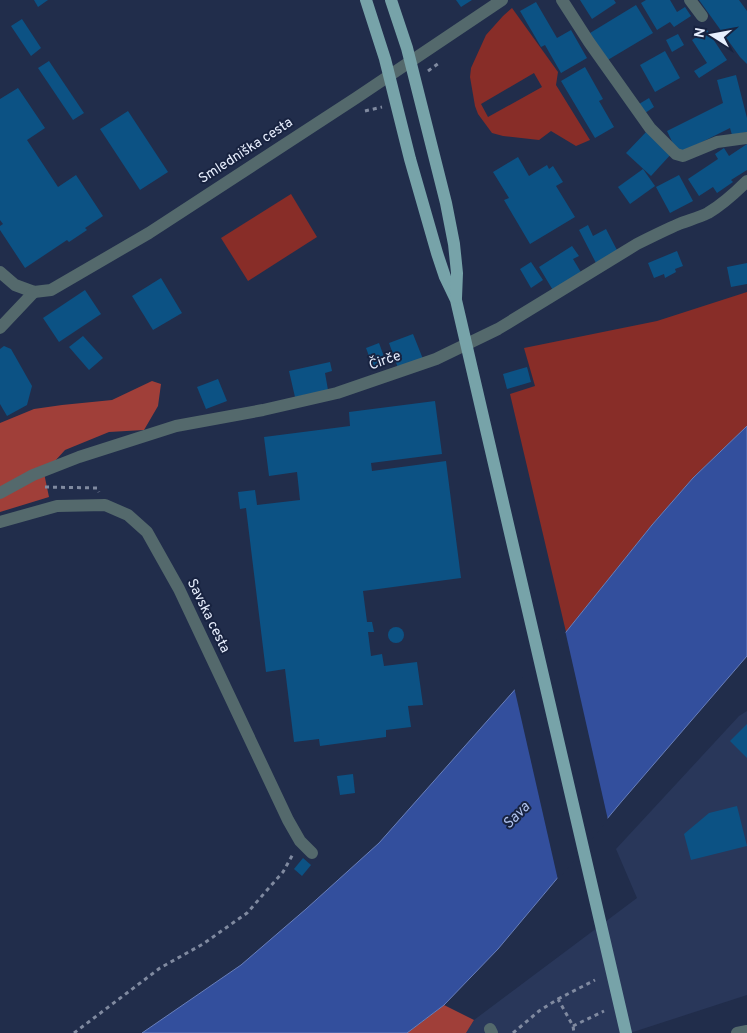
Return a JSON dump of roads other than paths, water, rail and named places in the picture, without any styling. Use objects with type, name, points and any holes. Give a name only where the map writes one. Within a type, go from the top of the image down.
[{"type":"main road","points":[[366,0],[385,59],[410,159],[437,253],[445,277],[456,300],[626,1033]]},
{"type":"main road","points":[[391,0],[407,48],[446,203],[454,244],[457,273],[456,300]]},
{"type":"street","name":"Smledniška cesta","points":[[34,292],[51,290],[149,233],[502,0]]},
{"type":"street","points":[[562,0],[589,42],[650,128],[676,154],[683,156],[717,142],[747,138]]},
{"type":"street","points":[[690,0],[702,16]]},
{"type":"street","name":"Čirče","points":[[0,493],[33,475],[79,457],[152,433],[176,426],[263,410],[337,393],[436,359],[498,329],[659,232],[708,213],[729,198],[747,181]]},
{"type":"street","points":[[0,272],[15,285],[34,292],[0,328]]},
{"type":"street","name":"Savska cesta","points":[[0,522],[57,506],[105,505],[128,515],[147,532],[179,589],[288,820],[300,841],[312,853]]},
{"type":"street","points":[[737,1033],[747,1031]]},
{"type":"water","name":"Sava","points":[[747,426],[747,656],[498,949],[444,1005],[407,1033],[142,1033],[241,965],[379,843],[566,632],[652,525],[693,478]]}]
